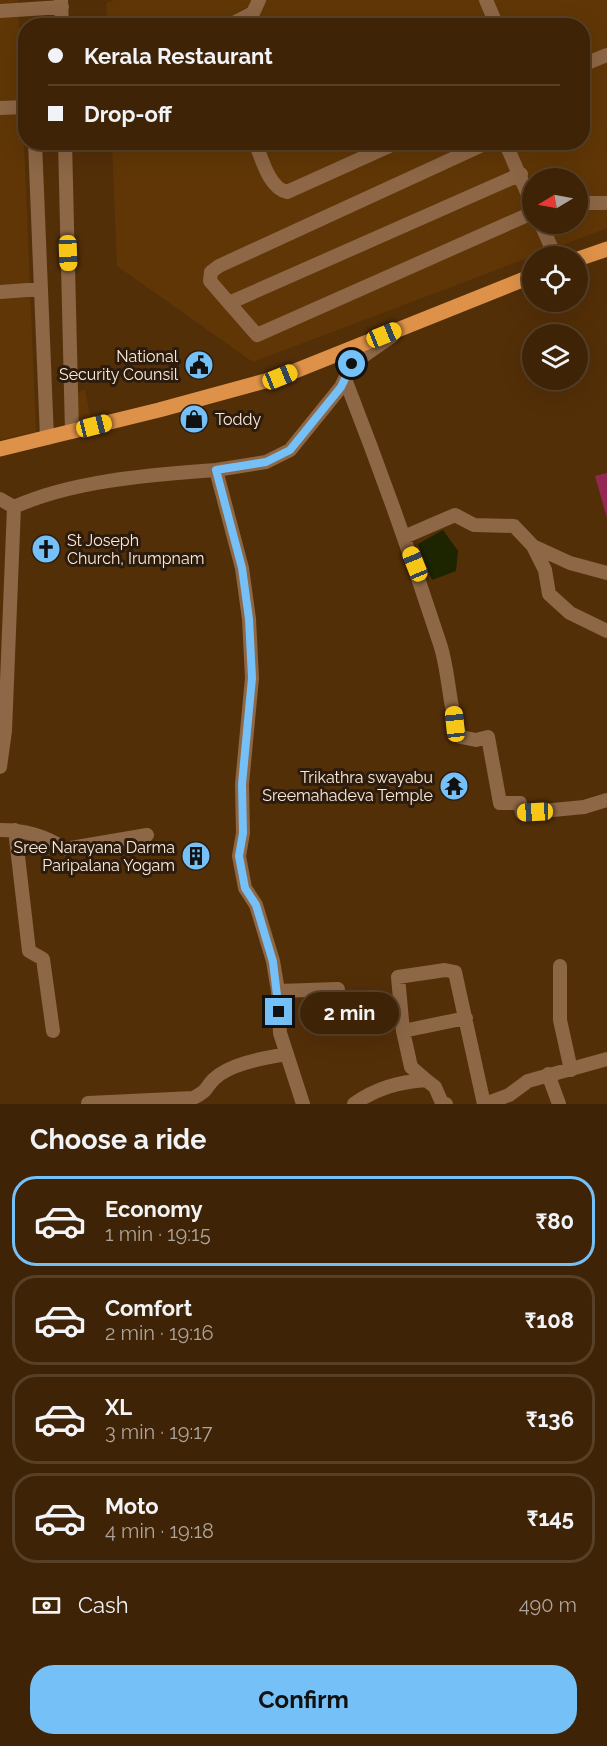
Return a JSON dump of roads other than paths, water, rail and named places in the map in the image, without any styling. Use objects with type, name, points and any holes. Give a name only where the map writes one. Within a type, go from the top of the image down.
[{"type":"main road","points":[[588,256],[607,249]]},
{"type":"main road","points":[[0,448],[72,432],[280,377],[522,280]]},
{"type":"street","points":[[243,18],[253,13],[259,0]]},
{"type":"street","points":[[486,0],[494,18]]},
{"type":"street","points":[[0,11],[62,3]]},
{"type":"street","points":[[590,62],[607,56]]},
{"type":"street","points":[[0,108],[18,107]]},
{"type":"street","points":[[35,150],[51,437]]},
{"type":"street","points":[[41,150],[44,299]]},
{"type":"street","points":[[65,150],[72,432]]},
{"type":"street","points":[[259,150],[273,183],[279,190],[287,192],[380,150]]},
{"type":"street","points":[[472,150],[219,266],[211,272],[210,281],[257,335],[522,217]]},
{"type":"street","points":[[229,303],[521,174],[509,150]]},
{"type":"street","points":[[588,203],[607,203]]},
{"type":"street","points":[[0,292],[44,299]]},
{"type":"street","points":[[14,507],[35,498],[136,477],[216,470],[266,462],[290,450],[305,435],[345,379],[352,364],[405,327]]},
{"type":"street","points":[[345,379],[404,537],[441,647],[455,724],[461,737],[476,740],[488,737],[500,803],[520,804],[522,813],[584,807],[607,800]]},
{"type":"street","points":[[216,470],[242,568],[249,619],[252,678],[242,784],[243,833],[239,856],[245,888],[256,905],[273,962],[278,991],[280,1033],[303,1104]]},
{"type":"street","points":[[0,499],[14,507]]},
{"type":"street","points":[[0,767],[5,731],[14,507]]},
{"type":"street","points":[[404,537],[455,515],[474,525],[514,526],[533,546],[544,570],[549,594],[570,613],[607,631]]},
{"type":"street","points":[[533,546],[560,559],[607,573]]},
{"type":"street","points":[[544,570],[560,559]]},
{"type":"street","points":[[0,830],[15,830],[48,838],[65,849],[147,835]]},
{"type":"street","points":[[15,830],[28,951],[43,959],[53,1031]]},
{"type":"street","points":[[560,966],[560,1020],[571,1070]]},
{"type":"street","points":[[443,1104],[435,1087],[411,1067],[403,1031],[398,977],[445,970],[455,972],[485,1104],[509,1095],[528,1081],[607,1059]]},
{"type":"street","points":[[278,991],[338,989]]},
{"type":"street","points":[[403,1031],[466,1017]]},
{"type":"street","points":[[88,1103],[193,1098],[208,1090],[213,1080],[226,1072],[245,1064],[287,1054]]},
{"type":"street","points":[[548,1074],[559,1104]]},
{"type":"street","points":[[354,1104],[372,1092],[402,1081],[426,1080]]},
{"type":"place","name":"National Security Counsil","points":[[199,365]]},
{"type":"place","name":"Toddy","points":[[194,419]]},
{"type":"place","name":"St Joseph Church, Irumpnam","points":[[46,549]]},
{"type":"place","name":"Trikathra swayabu Sreemahadeva Temple","points":[[454,786]]},
{"type":"place","name":"Sree Narayana Darma Paripalana Yogam","points":[[196,856]]}]
